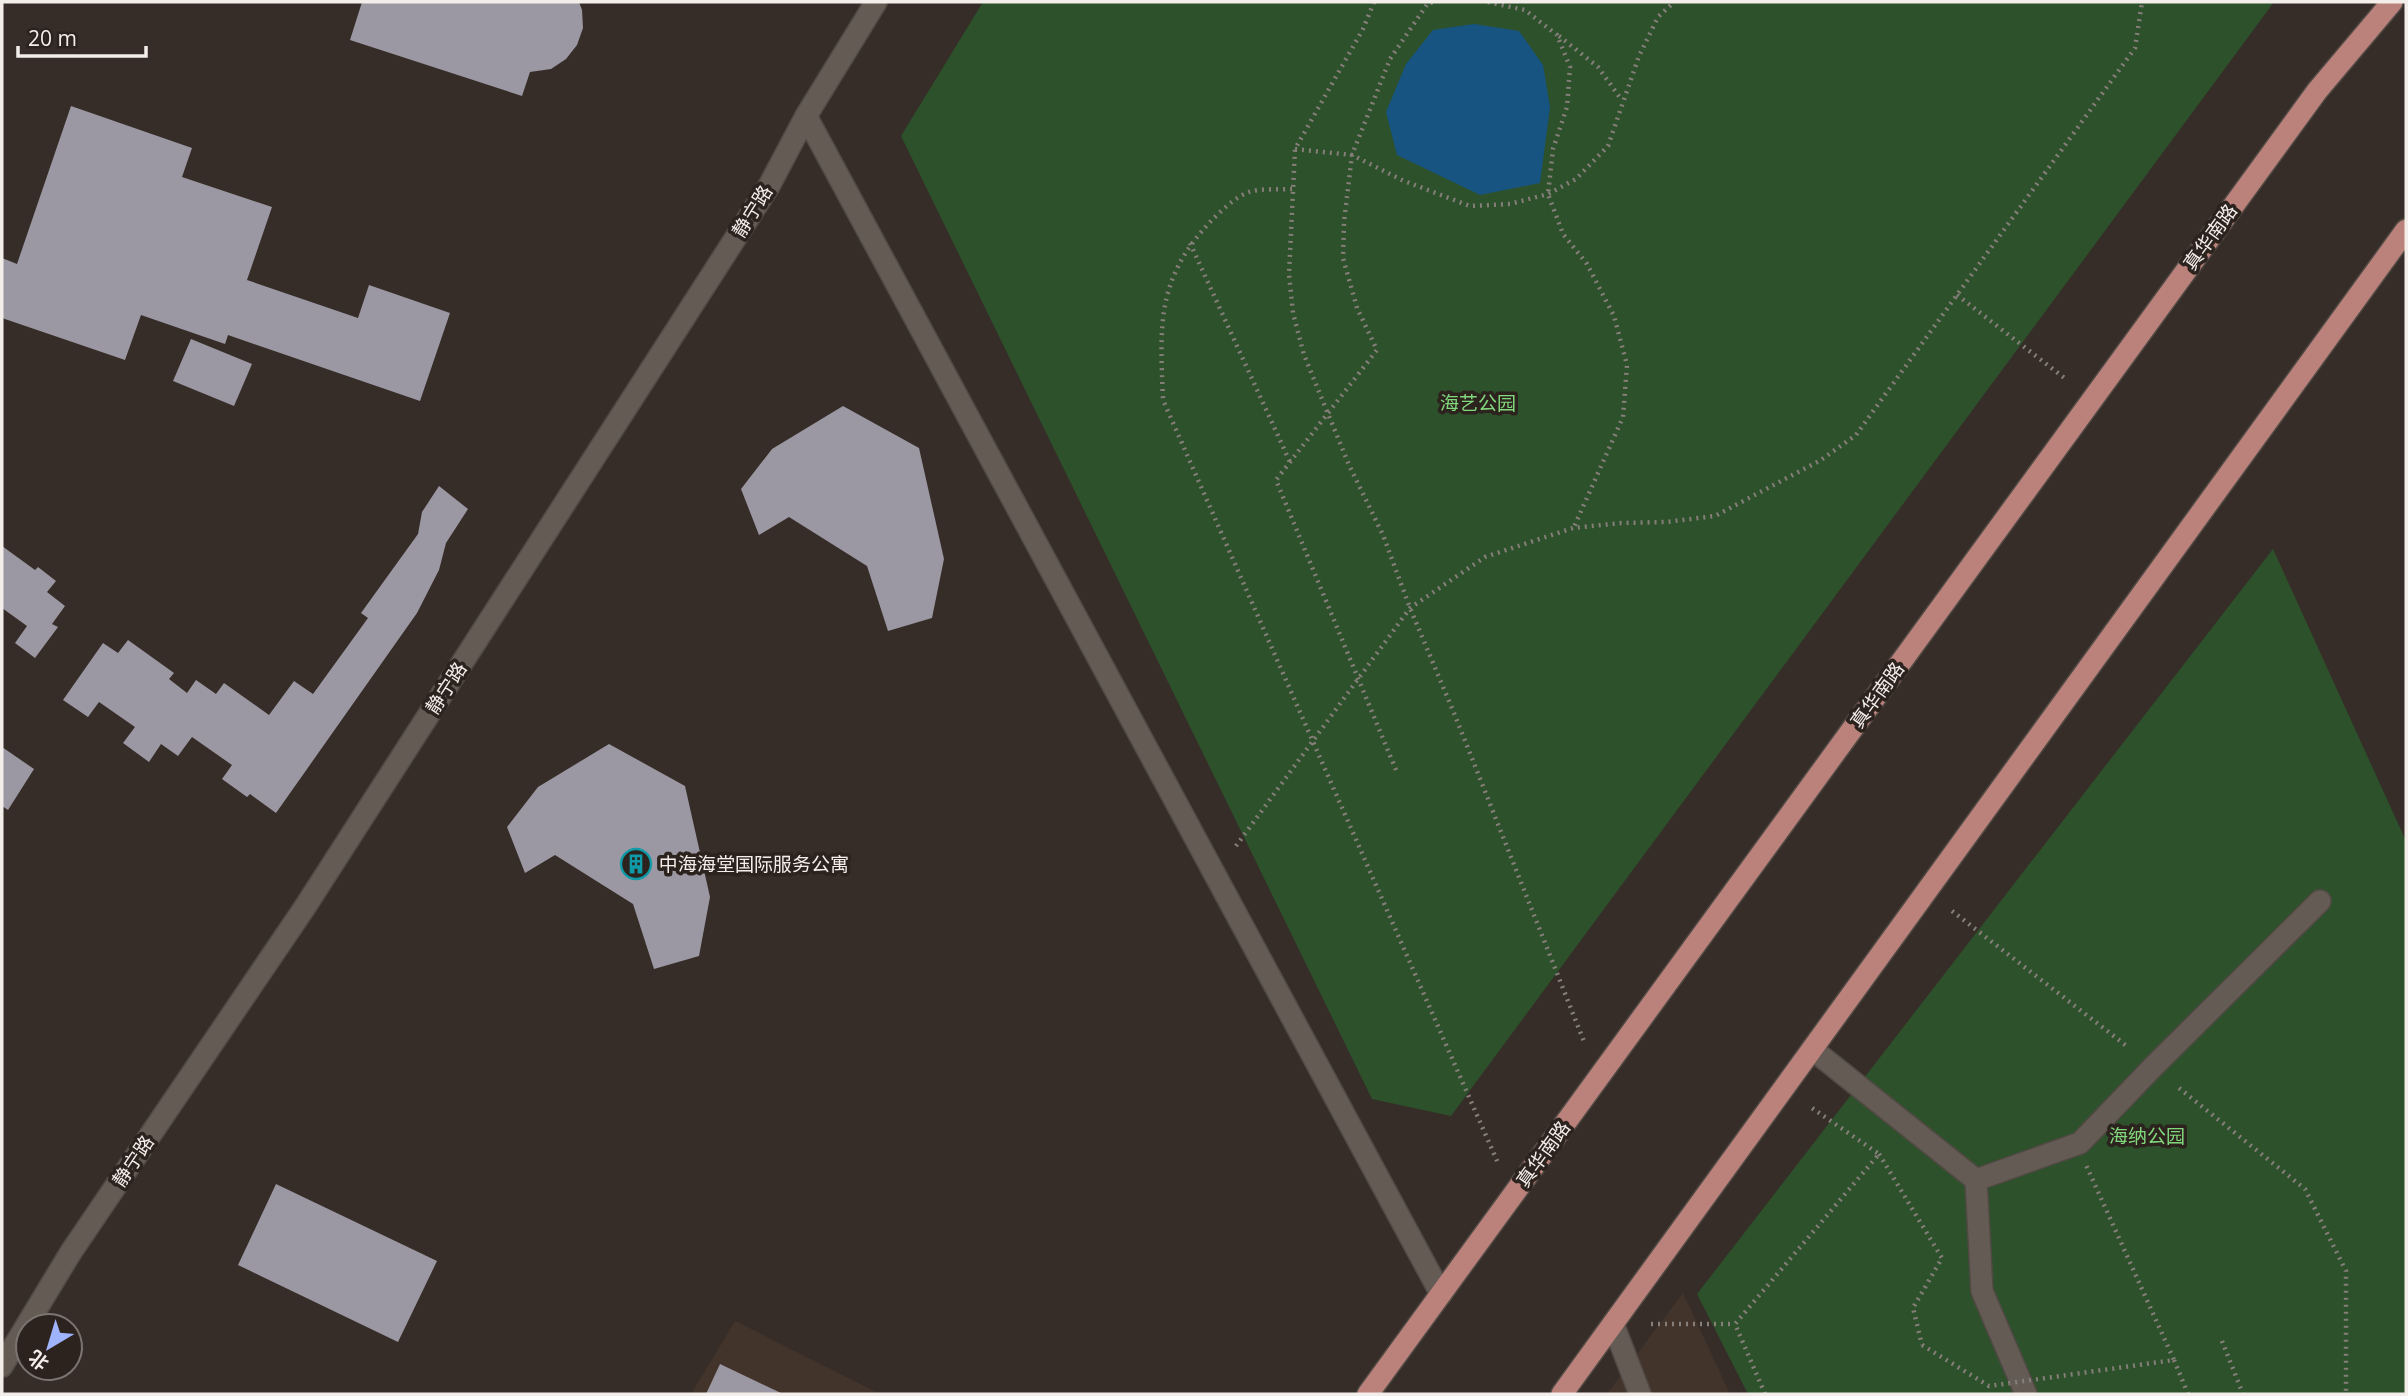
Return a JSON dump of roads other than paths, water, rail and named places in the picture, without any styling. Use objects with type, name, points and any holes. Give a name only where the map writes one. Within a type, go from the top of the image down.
[{"type":"main road","name":"真华南路","points":[[1368,1394],[2317,90],[2392,2]]},
{"type":"main road","points":[[1562,1394],[2406,230]]},
{"type":"street","name":"静宁路","points":[[2,1366],[71,1252],[305,907],[754,209],[806,116],[876,2]]},
{"type":"street","points":[[806,116],[1441,1294]]},
{"type":"street","points":[[1976,1180],[2080,1143],[2320,901]]},
{"type":"street","points":[[1812,1049],[1976,1180],[1982,1291],[2026,1394]]},
{"type":"street","points":[[1613,1324],[1640,1394]]},
{"type":"water","points":[[1474,24],[1519,31],[1543,65],[1550,107],[1540,183],[1480,195],[1397,155],[1386,112],[1406,64],[1433,30]]},
{"type":"place","name":"中海海堂国际服务公寓","points":[[636,864]]},
{"type":"park label","name":"海艺公园","points":[[1478,403]]},
{"type":"park label","name":"海纳公园","points":[[2147,1136]]}]
